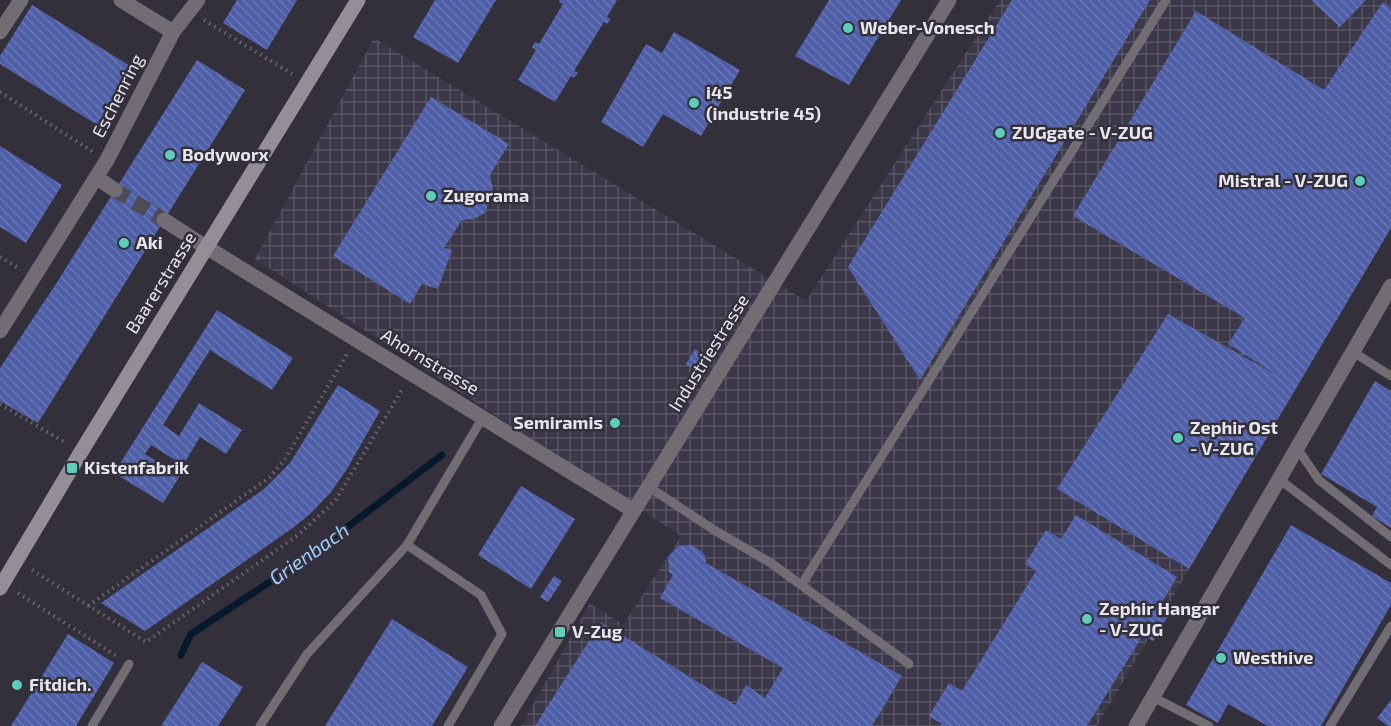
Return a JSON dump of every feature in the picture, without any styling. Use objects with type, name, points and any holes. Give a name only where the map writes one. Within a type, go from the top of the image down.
[{"type":"main road","name":"Baarerstrasse","points":[[1,586],[357,0]]},
{"type":"street","points":[[0,32],[21,0]]},
{"type":"street","points":[[121,0],[174,32]]},
{"type":"street","name":"Industriestrasse","points":[[501,726],[949,0]]},
{"type":"street","name":"Eschenring","points":[[0,331],[107,160],[174,32],[195,6]]},
{"type":"street","points":[[96,178],[115,190]]},
{"type":"street","points":[[164,220],[206,247]]},
{"type":"street","name":"Ahornstrasse","points":[[206,247],[634,511]]},
{"type":"street","points":[[1136,726],[1391,285]]},
{"type":"lane","points":[[802,584],[1166,0]]},
{"type":"lane","points":[[1353,352],[1391,376]]},
{"type":"lane","points":[[260,726],[307,654],[408,545],[483,417]]},
{"type":"lane","points":[[1297,448],[1319,480],[1391,537]]},
{"type":"lane","points":[[1279,479],[1391,565]]},
{"type":"lane","points":[[648,487],[802,584],[909,664]]},
{"type":"lane","points":[[408,545],[481,595],[502,634],[448,726]]},
{"type":"lane","points":[[1330,726],[1391,626]]},
{"type":"lane","points":[[92,726],[129,664]]},
{"type":"lane","points":[[1153,697],[1209,726]]},
{"type":"path","points":[[195,6],[307,83]]},
{"type":"path","points":[[0,92],[107,160]]},
{"type":"path","points":[[87,606],[270,477],[285,459],[355,340]]},
{"type":"path","points":[[16,560],[146,642],[298,535],[335,501],[411,374]]},
{"type":"path","points":[[0,404],[81,452]]},
{"type":"path","points":[[1,586],[129,664]]},
{"type":"shaded area","points":[[1000,0],[1391,0],[1391,227],[1097,726],[521,726],[590,603],[623,625],[681,536],[255,259],[374,38],[806,301]]},
{"type":"building","points":[[237,0],[297,0],[267,50],[223,23]]},
{"type":"building","points":[[435,0],[496,0],[458,63],[413,37]]},
{"type":"building","points":[[560,0],[617,0],[607,17],[611,19],[607,24],[604,22],[574,71],[578,73],[574,78],[571,76],[555,102],[518,80],[536,50],[532,47],[535,42],[539,44],[563,4],[559,2]]},
{"type":"building","name":"Weber-Vonesch","points":[[829,0],[901,0],[849,85],[795,56]]},
{"type":"building","name":"ZUGgate - V-ZUG","points":[[1012,0],[1150,0],[920,380],[848,267]]},
{"type":"building","points":[[1311,0],[1366,0],[1340,27]]},
{"type":"building","points":[[1383,2],[1391,9],[1391,228],[1189,569],[1057,489],[1168,314],[1282,378],[1228,344],[1245,318],[1073,216],[1196,11],[1324,90]]},
{"type":"building","points":[[32,5],[135,69],[99,126],[0,64],[0,56]]},
{"type":"building","points":[[674,32],[740,70],[701,136],[663,114],[643,147],[601,122],[646,44],[662,53]]},
{"type":"building","points":[[197,60],[245,90],[38,423],[0,401],[0,368],[54,287]]},
{"type":"building","name":"Zugorama","points":[[431,97],[509,144],[490,175],[493,190],[485,213],[474,219],[462,220],[444,248],[452,250],[438,289],[422,284],[410,304],[333,256]]},
{"type":"building","points":[[0,146],[62,185],[26,243],[0,227]]},
{"type":"building","points":[[217,310],[293,358],[272,390],[210,350],[163,425],[179,436],[199,403],[242,430],[226,454],[200,437],[183,465],[151,445],[145,454],[180,476],[163,503],[114,473]]},
{"type":"building","points":[[695,349],[702,354],[693,369],[686,364]]},
{"type":"building","points":[[1375,381],[1391,391],[1391,528],[1372,516],[1377,507],[1321,474]]},
{"type":"building","points":[[338,385],[380,411],[347,469],[331,492],[310,514],[145,631],[101,603],[264,489],[290,463]]},
{"type":"building","points":[[521,486],[575,519],[531,589],[478,555]]},
{"type":"building","name":"Zephir Hangar - V-ZUG","points":[[1076,515],[1177,577],[1161,604],[1172,610],[1153,641],[1143,635],[1087,726],[941,726],[942,724],[929,716],[949,683],[962,691],[1036,571],[1025,564],[1046,530],[1061,539]]},
{"type":"building","points":[[1291,525],[1391,583],[1391,605],[1321,726],[1268,726],[1228,704],[1218,723],[1186,705]]},
{"type":"building","points":[[693,545],[705,555],[706,563],[902,676],[872,726],[535,726],[601,622],[735,705],[746,685],[765,698],[783,668],[660,598],[673,575],[669,572],[668,557],[678,546]]},
{"type":"building","points":[[554,576],[562,581],[548,602],[540,597]]},
{"type":"building","points":[[392,619],[468,667],[432,726],[325,726]]},
{"type":"building","points":[[68,634],[114,663],[76,726],[11,726]]},
{"type":"building","points":[[202,662],[243,687],[218,726],[161,726]]},
{"type":"building","points":[[1391,700],[1391,726],[1388,726],[1377,718]]},
{"type":"waterway","name":"Grienbach","points":[[181,655],[191,634],[312,554],[442,455]]},
{"type":"tunnel","points":[[115,190],[164,220]]},
{"type":"place","name":"Weber-Vonesch","points":[[848,28]]},
{"type":"place","name":"i45 (industrie 45)","points":[[694,103]]},
{"type":"place","name":"ZUGgate - V-ZUG","points":[[1000,133]]},
{"type":"place","name":"Bodyworx","points":[[170,155]]},
{"type":"place","name":"Mistral - V-ZUG","points":[[1360,181]]},
{"type":"place","name":"Zugorama","points":[[431,196]]},
{"type":"place","name":"Aki","points":[[124,243]]},
{"type":"place","name":"Semiramis","points":[[615,423]]},
{"type":"place","name":"Zephir Ost - V-ZUG","points":[[1178,438]]},
{"type":"place","name":"Kistenfabrik","points":[[72,468]]},
{"type":"place","name":"Zephir Hangar - V-ZUG","points":[[1087,619]]},
{"type":"place","name":"V-Zug","points":[[560,632]]},
{"type":"place","name":"Westhive","points":[[1221,658]]},
{"type":"place","name":"Fitdich.","points":[[17,685]]}]
